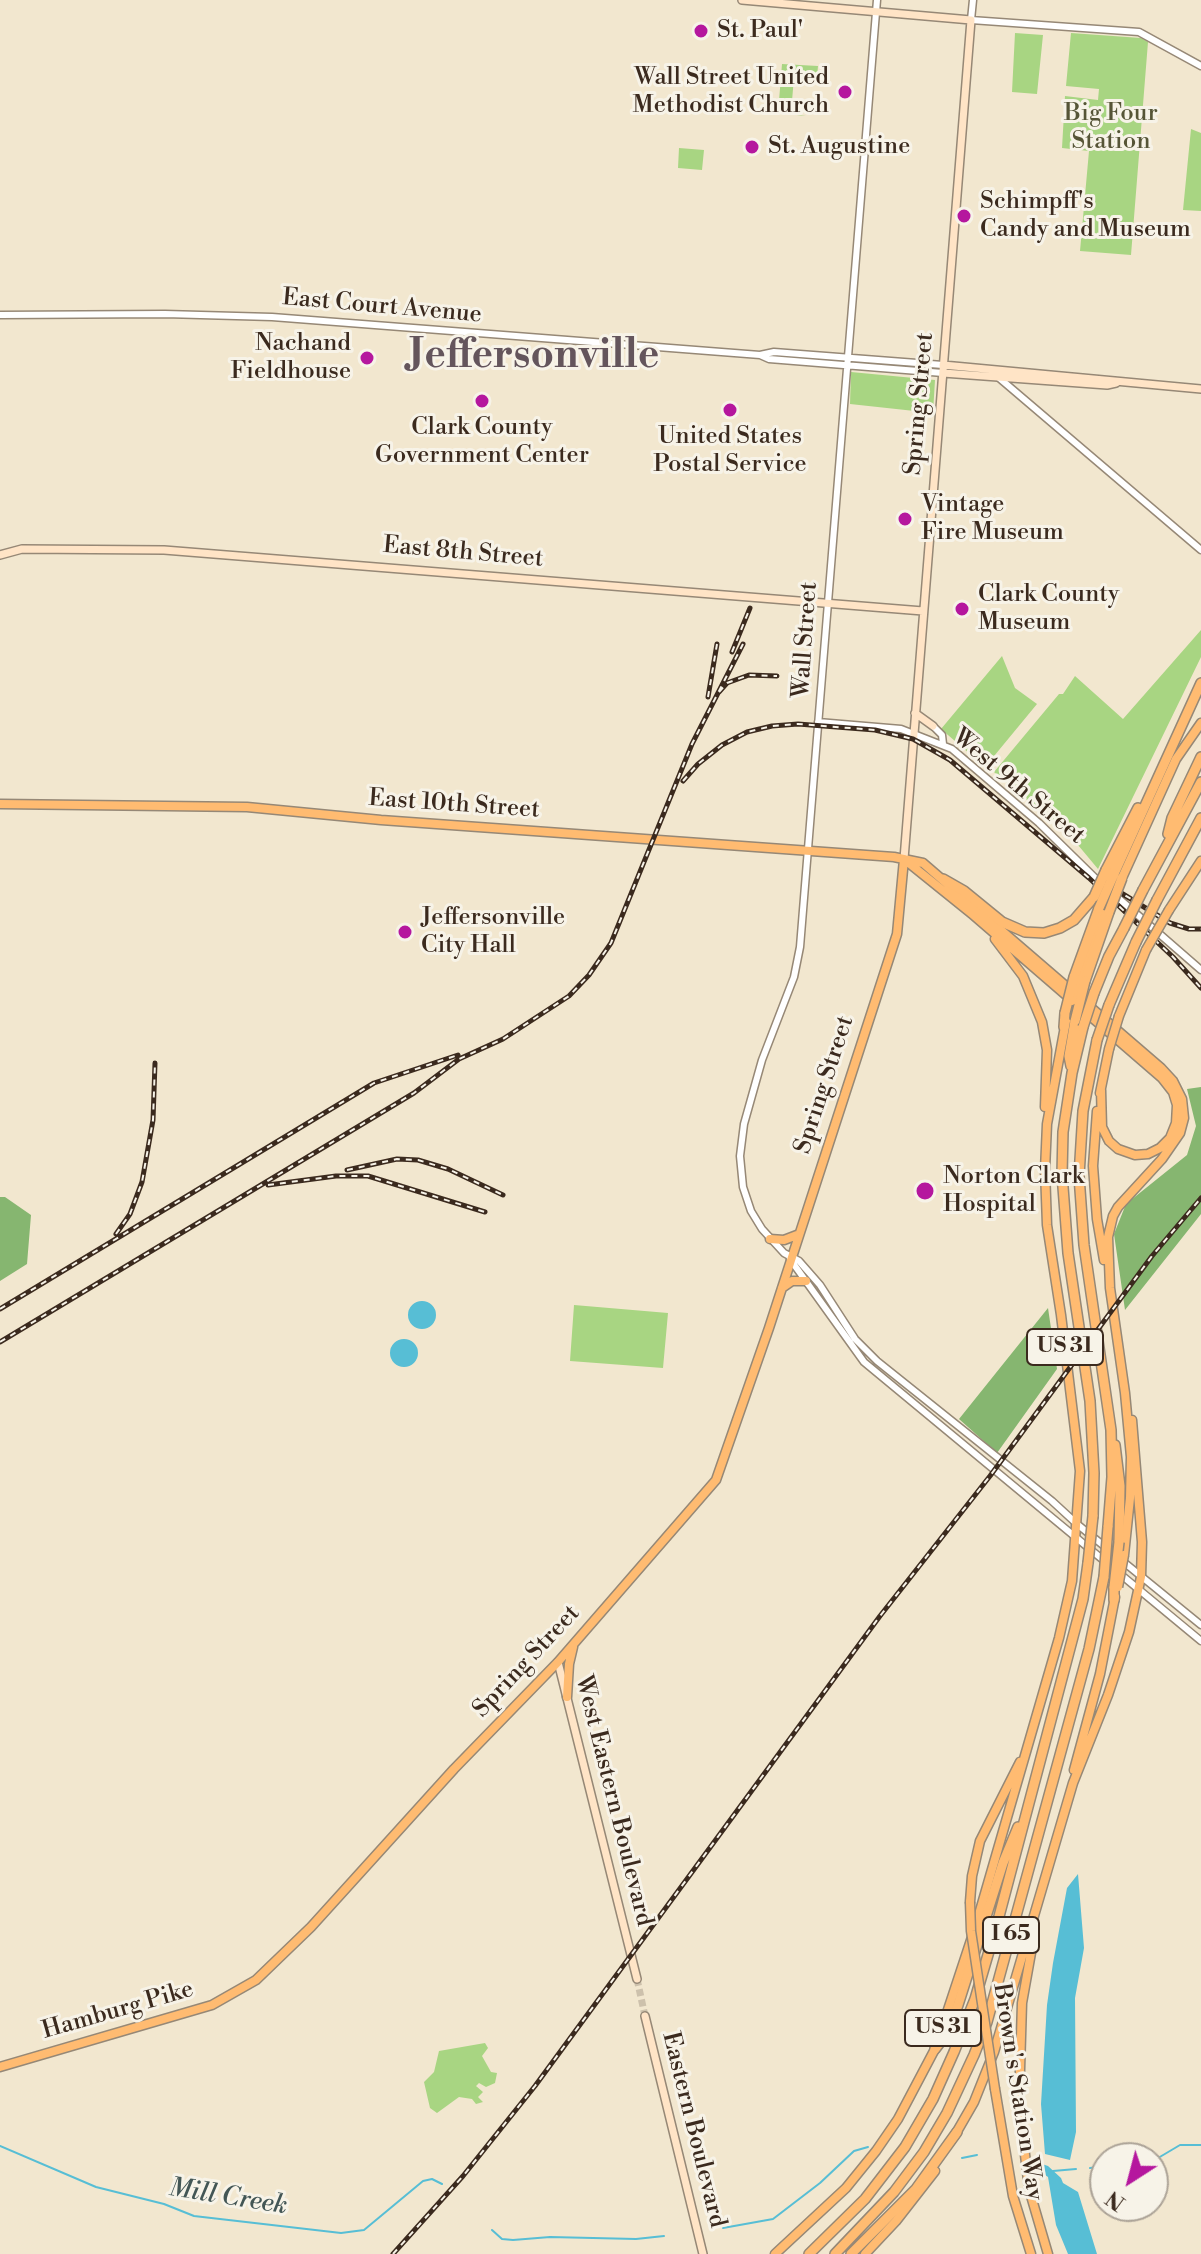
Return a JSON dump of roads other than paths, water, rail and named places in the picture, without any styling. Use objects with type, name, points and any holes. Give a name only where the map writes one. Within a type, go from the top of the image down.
[{"type":"highway","points":[[1064,1027],[1073,1019],[1079,979],[1114,874],[1201,683]]},
{"type":"highway","points":[[1165,847],[1172,818],[1201,757]]},
{"type":"highway","name":"I 65","points":[[809,2254],[865,2199],[905,2147],[933,2099],[975,1999],[1083,1599],[1093,1516],[1094,1473],[1090,1401],[1064,1215],[1063,1132],[1072,1073],[1073,1019],[1094,993],[1143,890],[1201,782]]},
{"type":"highway","name":"I 65","points":[[835,2254],[894,2192],[924,2152],[960,2087],[987,2022],[1089,1649],[1104,1577],[1112,1477],[1111,1430],[1084,1245],[1080,1188],[1083,1111],[1097,1040],[1109,1005],[1136,942],[1201,818]]},
{"type":"highway","points":[[943,879],[964,891],[1007,925],[1025,932],[1044,933],[1074,920],[1114,874]]},
{"type":"highway","points":[[1111,1430],[1118,1455],[1119,1542],[1114,1600]]},
{"type":"highway","points":[[935,2049],[948,2032],[1008,1850],[1024,1818]]},
{"type":"highway","points":[[851,2254],[916,2189],[957,2132]]},
{"type":"main road","points":[[742,0],[971,20]]},
{"type":"main road","name":"Spring Street","points":[[245,1988],[311,1927],[445,1778],[558,1662],[716,1480],[897,934],[971,20]]},
{"type":"main road","points":[[943,369],[998,377],[1201,389]]},
{"type":"main road","points":[[943,369],[1106,379],[1116,383]]},
{"type":"main road","name":"East 8th Street","points":[[0,555],[22,549],[179,551],[923,611]]},
{"type":"main road","points":[[915,713],[933,726]]},
{"type":"main road","points":[[1114,874],[1176,759],[1201,723]]},
{"type":"main road","name":"East 10th Street","points":[[0,804],[247,807],[904,859]]},
{"type":"main road","points":[[904,859],[923,863],[943,879],[1161,1068],[1179,1091],[1184,1108],[1180,1133],[1162,1159],[1129,1192],[1113,1216],[1108,1237],[1110,1288]]},
{"type":"main road","points":[[904,859],[1162,1078],[1173,1092],[1177,1109],[1175,1128],[1168,1141],[1144,1154],[1135,1155],[1118,1149],[1109,1141],[1101,1124],[1101,1090]]},
{"type":"main road","name":"US 31","points":[[1116,1588],[1124,1555],[1131,1457],[1110,1288],[1097,1219],[1093,1166],[1095,1121],[1119,1016],[1146,950],[1201,861]]},
{"type":"main road","points":[[1186,883],[1201,868]]},
{"type":"main road","points":[[971,913],[1016,965],[1032,993],[1047,1050],[1047,1124]]},
{"type":"main road","name":"US 31","points":[[775,2254],[846,2188],[876,2151],[898,2119],[935,2049],[957,1988],[1059,1638],[1072,1581],[1080,1471],[1047,1225],[1045,1170],[1047,1124],[1064,1027]]},
{"type":"main road","points":[[770,1239],[784,1240],[797,1235]]},
{"type":"main road","points":[[781,1289],[792,1281],[806,1281]]},
{"type":"main road","points":[[1073,1783],[1126,1644],[1141,1577],[1137,1464],[1125,1393]]},
{"type":"main road","name":"US 31","points":[[865,2254],[919,2192],[974,2102],[994,2052],[1073,1783],[1100,1674],[1114,1600]]},
{"type":"main road","points":[[567,1697],[569,1664],[575,1643]]},
{"type":"main road","name":"West Eastern Boulevard","points":[[558,1662],[637,1979]]},
{"type":"main road","name":"Brown's Station Way","points":[[1025,1754],[983,1833],[973,1867],[970,1902],[971,1931],[1013,2196],[1031,2254]]},
{"type":"main road","name":"Brown's Station Way","points":[[1037,1912],[1022,2003],[1018,2094],[1029,2189],[1048,2254]]},
{"type":"main road","name":"Hamburg Pike","points":[[0,2067],[212,2005],[245,1988]]},
{"type":"main road","name":"Eastern Boulevard","points":[[645,2016],[703,2254]]},
{"type":"street","name":"Wall Street","points":[[790,1258],[770,1239],[745,1195],[741,1140],[762,1060],[796,970],[877,0]]},
{"type":"street","name":"Spring Street","points":[[971,20],[973,0]]},
{"type":"street","points":[[971,20],[1139,32],[1201,66]]},
{"type":"street","name":"East Court Avenue","points":[[0,315],[272,317],[760,355],[774,352],[943,369]]},
{"type":"street","points":[[998,377],[1201,550]]},
{"type":"street","name":"West 9th Street","points":[[818,722],[876,726],[913,733],[943,744],[1032,817],[1094,877],[1201,970]]},
{"type":"street","points":[[933,726],[942,735],[943,744]]},
{"type":"street","points":[[790,1258],[799,1261],[820,1285],[855,1339],[870,1355],[1201,1625]]},
{"type":"street","points":[[790,1258],[864,1362],[1201,1641]]},
{"type":"water","points":[[422,1301],[432,1305],[436,1315],[432,1325],[422,1329],[412,1325],[408,1315],[412,1305]]},
{"type":"water","points":[[404,1339],[414,1343],[418,1353],[414,1363],[404,1367],[394,1363],[390,1353],[394,1343]]},
{"type":"water","points":[[1078,1874],[1084,1948],[1075,1998],[1076,2132],[1070,2160],[1045,2154],[1041,2104],[1047,2005],[1053,1963],[1067,1888]]},
{"type":"water","points":[[1036,2162],[1048,2166],[1063,2183],[1078,2192],[1097,2254],[1068,2254],[1056,2225],[1048,2177],[1038,2170]]},
{"type":"waterway","name":"Mill Creek","points":[[1169,2152],[1180,2145],[1201,2145]]},
{"type":"waterway","name":"Mill Creek","points":[[0,2146],[96,2187],[164,2204],[194,2216],[341,2233],[364,2230],[423,2181],[432,2179],[442,2184]]},
{"type":"waterway","name":"Mill Creek","points":[[723,2228],[773,2219],[820,2183],[854,2151],[868,2147]]},
{"type":"waterway","name":"Mill Creek","points":[[962,2158],[977,2155]]},
{"type":"waterway","name":"Mill Creek","points":[[1053,2171],[1076,2169]]},
{"type":"waterway","name":"Mill Creek","points":[[492,2230],[502,2239],[513,2240],[664,2236]]},
{"type":"tunnel","points":[[637,1979],[645,2016]]},
{"type":"railway","points":[[732,652],[750,608]]},
{"type":"railway","points":[[708,697],[717,644]]},
{"type":"railway","points":[[0,1342],[414,1093],[459,1059],[503,1039],[569,996],[589,975],[611,943],[692,744],[743,644]]},
{"type":"railway","points":[[719,692],[727,683],[749,675],[777,676]]},
{"type":"railway","points":[[683,781],[722,745],[747,732],[772,726],[798,724],[875,730],[913,739],[950,760],[1089,878],[1173,957],[1201,988]]},
{"type":"railway","points":[[1105,883],[1170,923],[1201,929]]},
{"type":"railway","points":[[0,1309],[374,1083],[458,1055]]},
{"type":"railway","points":[[116,1234],[130,1214],[142,1182],[153,1120],[155,1063]]},
{"type":"railway","points":[[347,1170],[397,1159],[418,1160],[448,1169],[503,1195]]},
{"type":"railway","points":[[268,1185],[336,1176],[368,1176],[485,1212]]},
{"type":"railway","points":[[393,2254],[463,2176],[535,2086],[880,1616],[990,1476],[1152,1256],[1201,1198]]},
{"type":"place","name":"St. Paul'","points":[[701,31]]},
{"type":"place","name":"Wall Street United Methodist Church","points":[[845,92]]},
{"type":"place","name":"St. Augustine","points":[[752,147]]},
{"type":"place","name":"Schimpff's Candy and Museum","points":[[964,216]]},
{"type":"place","name":"Nachand Fieldhouse","points":[[367,358]]},
{"type":"place","name":"Clark County Government Center","points":[[482,401]]},
{"type":"place","name":"United States Postal Service","points":[[730,410]]},
{"type":"place","name":"Vintage Fire Museum","points":[[905,519]]},
{"type":"place","name":"Clark County Museum","points":[[962,609]]},
{"type":"place","name":"Jeffersonville City Hall","points":[[405,932]]},
{"type":"place","name":"Norton Clark Hospital","points":[[925,1191]]},
{"type":"district","name":"Jeffersonville","points":[[534,357]]},
{"type":"park label","name":"Big Four Station","points":[[1111,128]]}]
